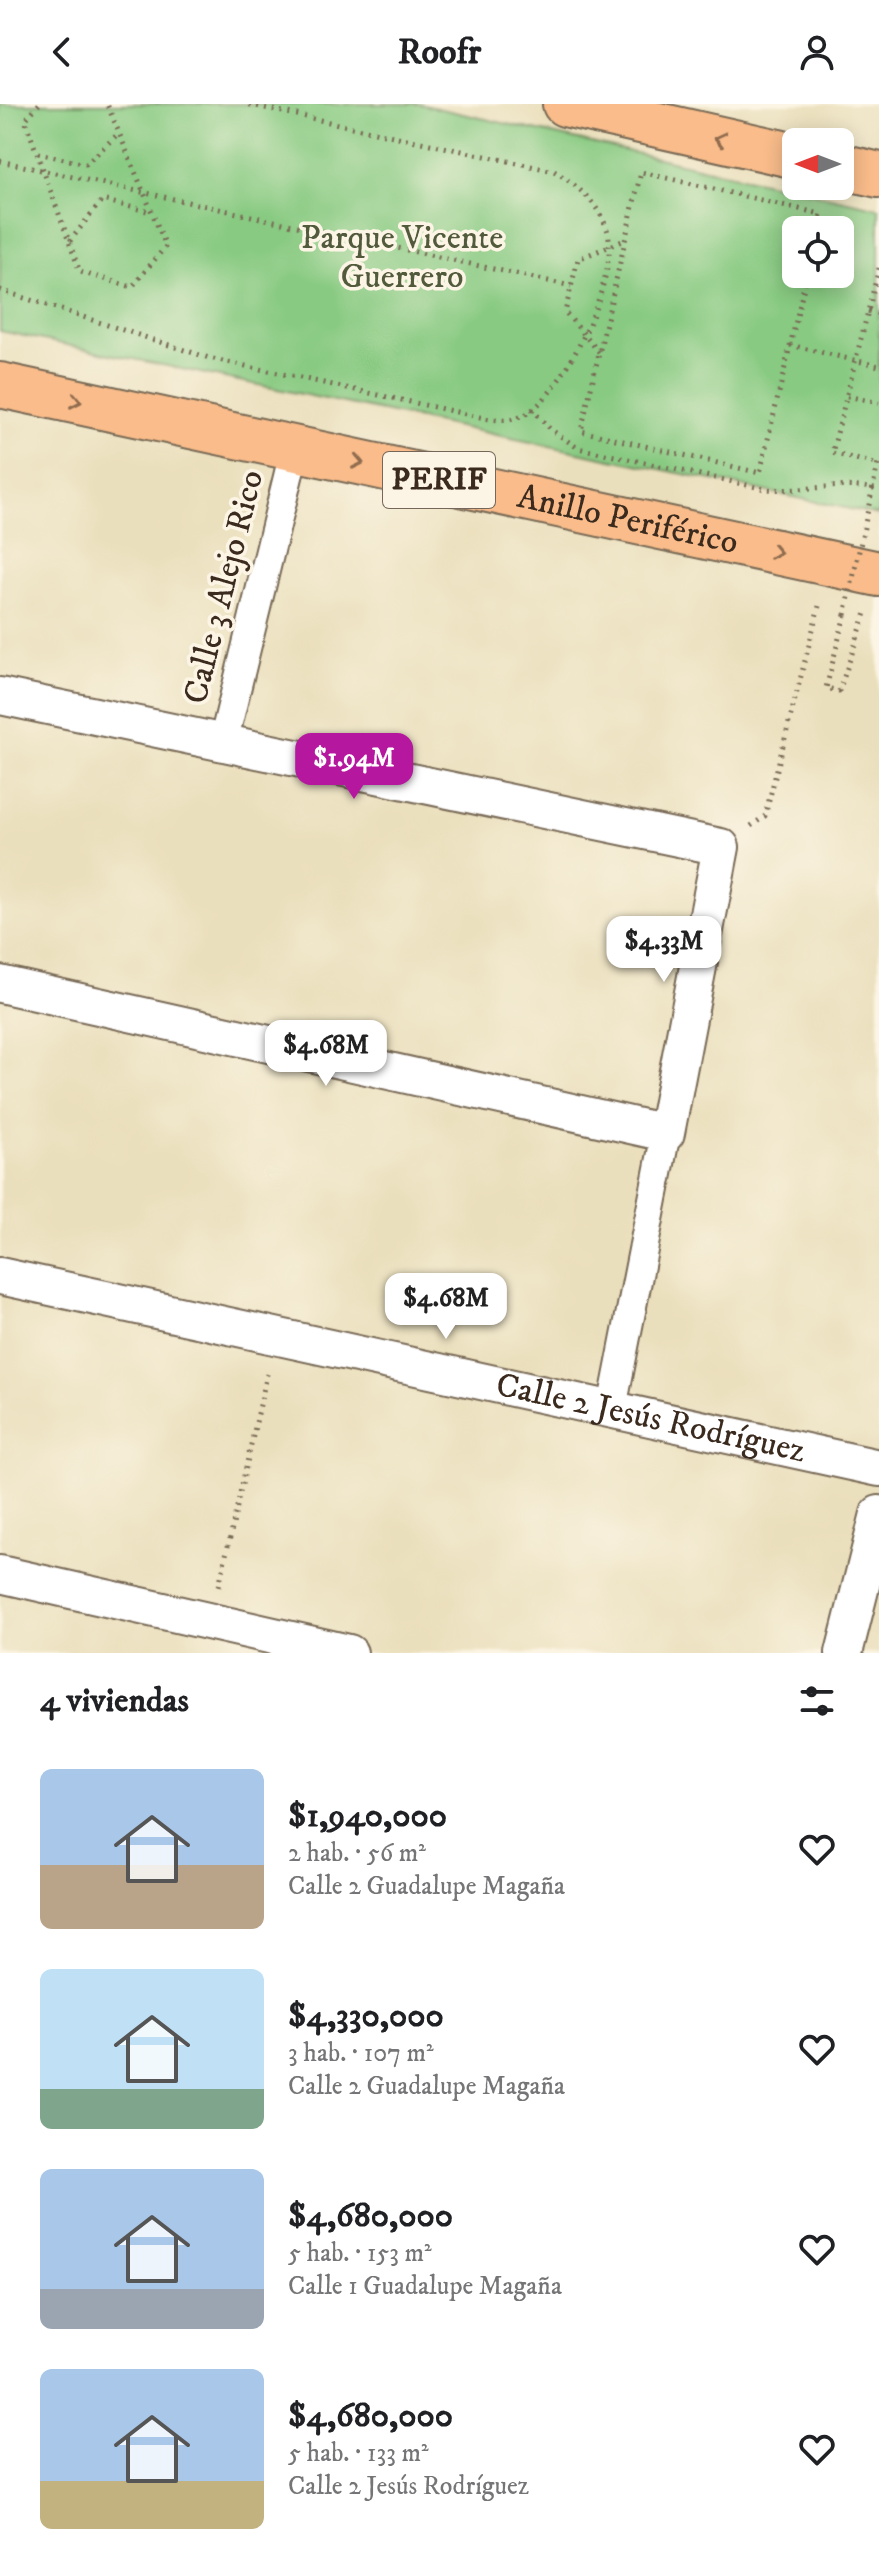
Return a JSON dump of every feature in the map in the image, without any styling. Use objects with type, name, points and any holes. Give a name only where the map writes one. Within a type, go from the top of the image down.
[{"type":"main road","points":[[565,104],[782,153]]},
{"type":"main road","points":[[854,169],[879,175]]},
{"type":"main road","name":"Anillo Periférico","points":[[0,385],[879,574]]},
{"type":"street","name":"Calle 3 Alejo Rico","points":[[223,743],[295,448]]},
{"type":"street","points":[[0,696],[721,847],[612,1408]]},
{"type":"street","points":[[0,984],[666,1133]]},
{"type":"street","name":"Calle 2 Jesús Rodríguez","points":[[0,1276],[277,1334],[879,1468]]},
{"type":"street","points":[[844,1653],[879,1514]]},
{"type":"street","points":[[0,1574],[349,1653]]},
{"type":"path","points":[[39,104],[25,120],[80,272],[132,287],[166,246],[107,104]]},
{"type":"path","points":[[0,290],[209,358],[484,418],[503,421],[522,417],[557,387],[584,334],[607,264],[608,232],[594,205],[574,183],[554,171],[246,104]]},
{"type":"path","points":[[37,153],[86,164],[119,133]]},
{"type":"path","points":[[0,161],[571,286]]},
{"type":"path","points":[[804,288],[760,473],[581,431],[641,172],[820,216]]},
{"type":"path","points":[[69,241],[102,200],[152,212]]},
{"type":"path","points":[[599,352],[565,312],[571,286],[578,259],[626,239]]},
{"type":"path","points":[[863,623],[839,691],[826,688],[879,462],[832,453],[868,311],[876,292],[879,268]]},
{"type":"path","points":[[868,311],[879,314]]},
{"type":"path","points":[[790,345],[879,366]]},
{"type":"path","points":[[847,396],[879,403]]},
{"type":"path","points":[[532,409],[550,429],[578,448],[765,489],[792,491],[844,484],[879,490]]},
{"type":"path","points":[[721,847],[765,816],[830,564]]},
{"type":"path","points":[[211,1623],[277,1334]]},
{"type":"green space","name":"Parque Vicente Guerrero","points":[[0,104],[419,104],[782,186],[782,200],[844,200],[879,208],[879,515],[0,331]]}]
